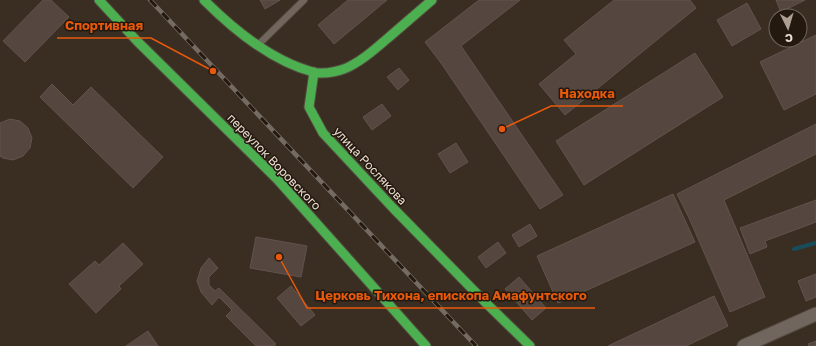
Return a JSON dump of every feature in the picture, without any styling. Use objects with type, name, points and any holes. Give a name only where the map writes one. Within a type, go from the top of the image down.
[{"type":"street","name":"переулок Воровского","points":[[99,0],[137,41],[277,179],[426,346]]},
{"type":"street","points":[[204,0],[223,19],[257,45],[285,62],[314,72],[334,72],[353,65],[367,56],[432,0]]},
{"type":"street","name":"улица Рослякова","points":[[314,72],[309,107],[323,133],[393,208],[530,346]]},
{"type":"street","points":[[744,346],[816,314]]},
{"type":"lane","points":[[257,45],[304,0]]},
{"type":"building","points":[[43,0],[51,0],[69,17],[25,62],[3,41]]},
{"type":"building","points":[[260,0],[280,0],[265,9]]},
{"type":"building","points":[[348,0],[387,0],[334,44],[318,25]]},
{"type":"building","points":[[479,0],[520,0],[461,46],[563,195],[540,209],[441,63],[425,42]]},
{"type":"building","points":[[614,0],[690,0],[696,8],[565,115],[539,84],[576,54],[564,40]]},
{"type":"building","points":[[776,0],[805,0],[789,8],[779,8]]},
{"type":"building","points":[[747,3],[761,29],[732,46],[717,20]]},
{"type":"building","points":[[816,35],[816,94],[784,110],[760,62],[789,48],[808,48],[808,39]]},
{"type":"building","points":[[695,53],[723,97],[584,185],[556,141]]},
{"type":"building","points":[[399,68],[409,80],[398,90],[387,77]]},
{"type":"building","points":[[52,84],[73,105],[91,87],[163,157],[133,188],[40,97]]},
{"type":"building","points":[[382,104],[391,116],[372,130],[363,117]]},
{"type":"building","points":[[10,119],[20,121],[28,128],[32,138],[30,148],[23,156],[13,160],[0,156],[0,123]]},
{"type":"building","points":[[816,124],[816,154],[724,200],[765,297],[730,312],[677,194]]},
{"type":"building","points":[[456,143],[468,162],[450,173],[438,154]]},
{"type":"building","points":[[673,194],[695,242],[558,303],[537,256]]},
{"type":"building","points":[[816,200],[816,222],[765,241],[767,247],[750,254],[740,228]]},
{"type":"building","points":[[530,224],[537,236],[519,247],[512,235]]},
{"type":"building","points":[[256,237],[307,246],[301,277],[250,268]]},
{"type":"building","points":[[498,242],[506,253],[486,268],[478,257]]},
{"type":"building","points":[[123,243],[143,264],[119,286],[121,289],[96,313],[69,284],[95,261],[99,265]]},
{"type":"building","points":[[209,258],[218,268],[209,277],[209,285],[215,291],[219,288],[276,344],[274,346],[256,346],[226,316],[232,310],[219,297],[212,305],[201,292],[197,281],[201,268]]},
{"type":"building","points":[[816,274],[816,297],[806,301],[798,281]]},
{"type":"building","points":[[519,277],[546,308],[532,320],[505,289]]},
{"type":"building","points":[[291,286],[315,315],[301,326],[277,298]]},
{"type":"building","points":[[714,296],[728,326],[686,346],[608,346]]},
{"type":"building","points":[[148,331],[158,346],[126,346]]},
{"type":"building","points":[[816,341],[816,346],[809,346],[808,344]]},
{"type":"waterway","points":[[794,249],[816,243]]},
{"type":"railway","points":[[150,0],[476,346]]},
{"type":"traffic: fast","points":[[99,0],[137,41],[277,179],[426,346]]},
{"type":"traffic: fast","points":[[204,0],[241,33],[268,52],[297,67],[318,73],[334,72],[345,69],[363,58],[432,0]]},
{"type":"traffic: fast","points":[[314,72],[309,107],[323,133],[393,208],[530,346]]},
{"type":"place","name":"Спортивная","points":[[213,71]]},
{"type":"place","name":"Находка","points":[[502,129]]},
{"type":"place","name":"Церковь Тихона, епископа Амафунтского","points":[[279,257]]}]
